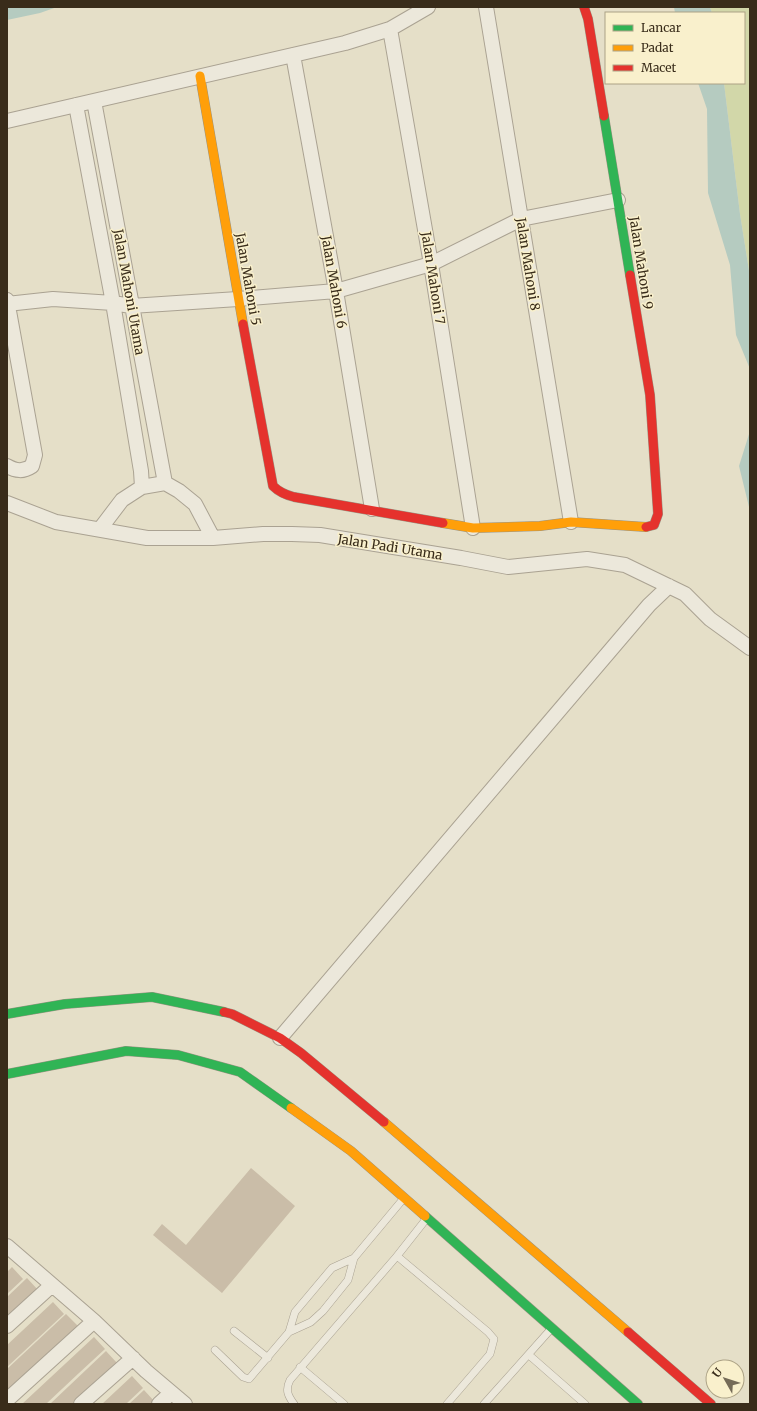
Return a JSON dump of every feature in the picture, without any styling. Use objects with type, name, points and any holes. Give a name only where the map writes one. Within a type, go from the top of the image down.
[{"type":"street","points":[[7,121],[345,43],[390,29],[428,7]]},
{"type":"street","name":"Jalan Mahoni 8","points":[[486,7],[571,522]]},
{"type":"street","name":"Jalan Mahoni 9","points":[[571,522],[645,527],[654,525],[658,514],[650,395],[588,18],[584,7]]},
{"type":"street","name":"Jalan Mahoni 7","points":[[390,29],[431,264],[474,528]]},
{"type":"street","name":"Jalan Mahoni 6","points":[[293,56],[336,291],[372,509]]},
{"type":"street","name":"Jalan Mahoni 5","points":[[200,76],[238,299],[273,486],[276,491],[282,494],[372,509]]},
{"type":"street","name":"Jalan Mahoni Utama","points":[[94,101],[165,483]]},
{"type":"street","name":"Jalan Mahoni Utama","points":[[76,105],[113,303],[141,471],[142,487]]},
{"type":"street","points":[[7,466],[13,469],[25,471],[32,466],[35,455],[7,302],[53,299],[113,303],[132,306],[336,291],[431,264],[521,219],[618,200]]},
{"type":"street","points":[[100,529],[122,500],[142,487],[165,483],[179,491],[195,504],[213,538]]},
{"type":"street","name":"Jalan Padi Utama","points":[[7,503],[56,522],[147,538],[213,538],[263,534],[320,535],[508,567],[587,559],[625,565],[685,594],[710,619],[750,648]]},
{"type":"street","points":[[372,509],[474,528],[540,526],[571,522]]},
{"type":"street","points":[[280,1038],[644,611],[669,586]]},
{"type":"street","points":[[7,1014],[65,1004],[152,997],[232,1014],[280,1038],[301,1053],[381,1120],[711,1404]]},
{"type":"street","points":[[7,1074],[126,1051],[178,1055],[240,1072],[351,1151],[638,1404]]},
{"type":"street","points":[[8,1248],[94,1321],[132,1358],[185,1404]]},
{"type":"street","points":[[7,1326],[52,1285]]},
{"type":"street","points":[[7,1400],[94,1321]]},
{"type":"street","points":[[81,1404],[132,1358]]},
{"type":"street","points":[[159,1404],[171,1393]]},
{"type":"lane","points":[[215,1350],[243,1377],[249,1379],[289,1332],[295,1312],[332,1268],[354,1258],[404,1198]]},
{"type":"lane","points":[[294,1404],[289,1398],[287,1391],[287,1385],[290,1380],[397,1256],[427,1218]]},
{"type":"lane","points":[[397,1256],[488,1332],[494,1339],[490,1354],[447,1404]]},
{"type":"lane","points":[[289,1332],[311,1322],[323,1311],[348,1280],[354,1258]]},
{"type":"lane","points":[[484,1404],[552,1329]]},
{"type":"lane","points":[[234,1331],[268,1358]]},
{"type":"lane","points":[[529,1355],[585,1404]]},
{"type":"lane","points":[[300,1367],[344,1404]]},
{"type":"green space","points":[[710,7],[750,7],[750,277],[740,214],[724,84],[745,84],[745,12],[712,12]]},
{"type":"shaded area","points":[[7,7],[57,7],[40,13],[7,20]]},
{"type":"shaded area","points":[[674,7],[710,7],[712,12],[675,12]]},
{"type":"shaded area","points":[[698,84],[724,84],[740,214],[750,277],[750,369],[736,335],[730,265],[708,193],[707,109]]},
{"type":"shaded area","points":[[750,431],[750,511],[739,466]]},
{"type":"building","points":[[251,1168],[295,1206],[222,1293],[153,1235],[162,1224],[186,1245]]},
{"type":"building","points":[[12,1267],[23,1279],[7,1294],[7,1272]]},
{"type":"building","points":[[27,1278],[38,1290],[7,1319],[7,1297]]},
{"type":"building","points":[[53,1302],[64,1314],[7,1367],[7,1345]]},
{"type":"building","points":[[66,1314],[78,1326],[7,1392],[7,1369]]},
{"type":"building","points":[[94,1337],[105,1349],[46,1404],[22,1404]]},
{"type":"building","points":[[106,1351],[117,1363],[74,1404],[50,1404]]},
{"type":"building","points":[[132,1376],[143,1388],[126,1404],[102,1404]]},
{"type":"building","points":[[144,1390],[155,1402],[153,1404],[129,1404]]},
{"type":"traffic: fast","points":[[604,116],[630,275]]},
{"type":"traffic: fast","points":[[7,1014],[65,1004],[152,997],[224,1012]]},
{"type":"traffic: fast","points":[[7,1074],[126,1051],[178,1055],[240,1072],[291,1108]]},
{"type":"traffic: fast","points":[[425,1216],[638,1404]]},
{"type":"traffic: slow","points":[[200,76],[243,324]]},
{"type":"traffic: slow","points":[[443,523],[473,528],[540,526],[571,522],[646,527]]},
{"type":"traffic: slow","points":[[291,1108],[351,1151],[425,1216]]},
{"type":"traffic: slow","points":[[384,1122],[628,1332]]},
{"type":"traffic: jam","points":[[584,7],[588,19],[604,116]]},
{"type":"traffic: jam","points":[[630,275],[650,395],[658,514],[654,525],[646,527]]},
{"type":"traffic: jam","points":[[243,324],[273,486],[283,493],[294,497],[443,523]]},
{"type":"traffic: jam","points":[[224,1012],[232,1014],[280,1038],[301,1053],[384,1122]]},
{"type":"traffic: jam","points":[[628,1332],[711,1404]]}]
